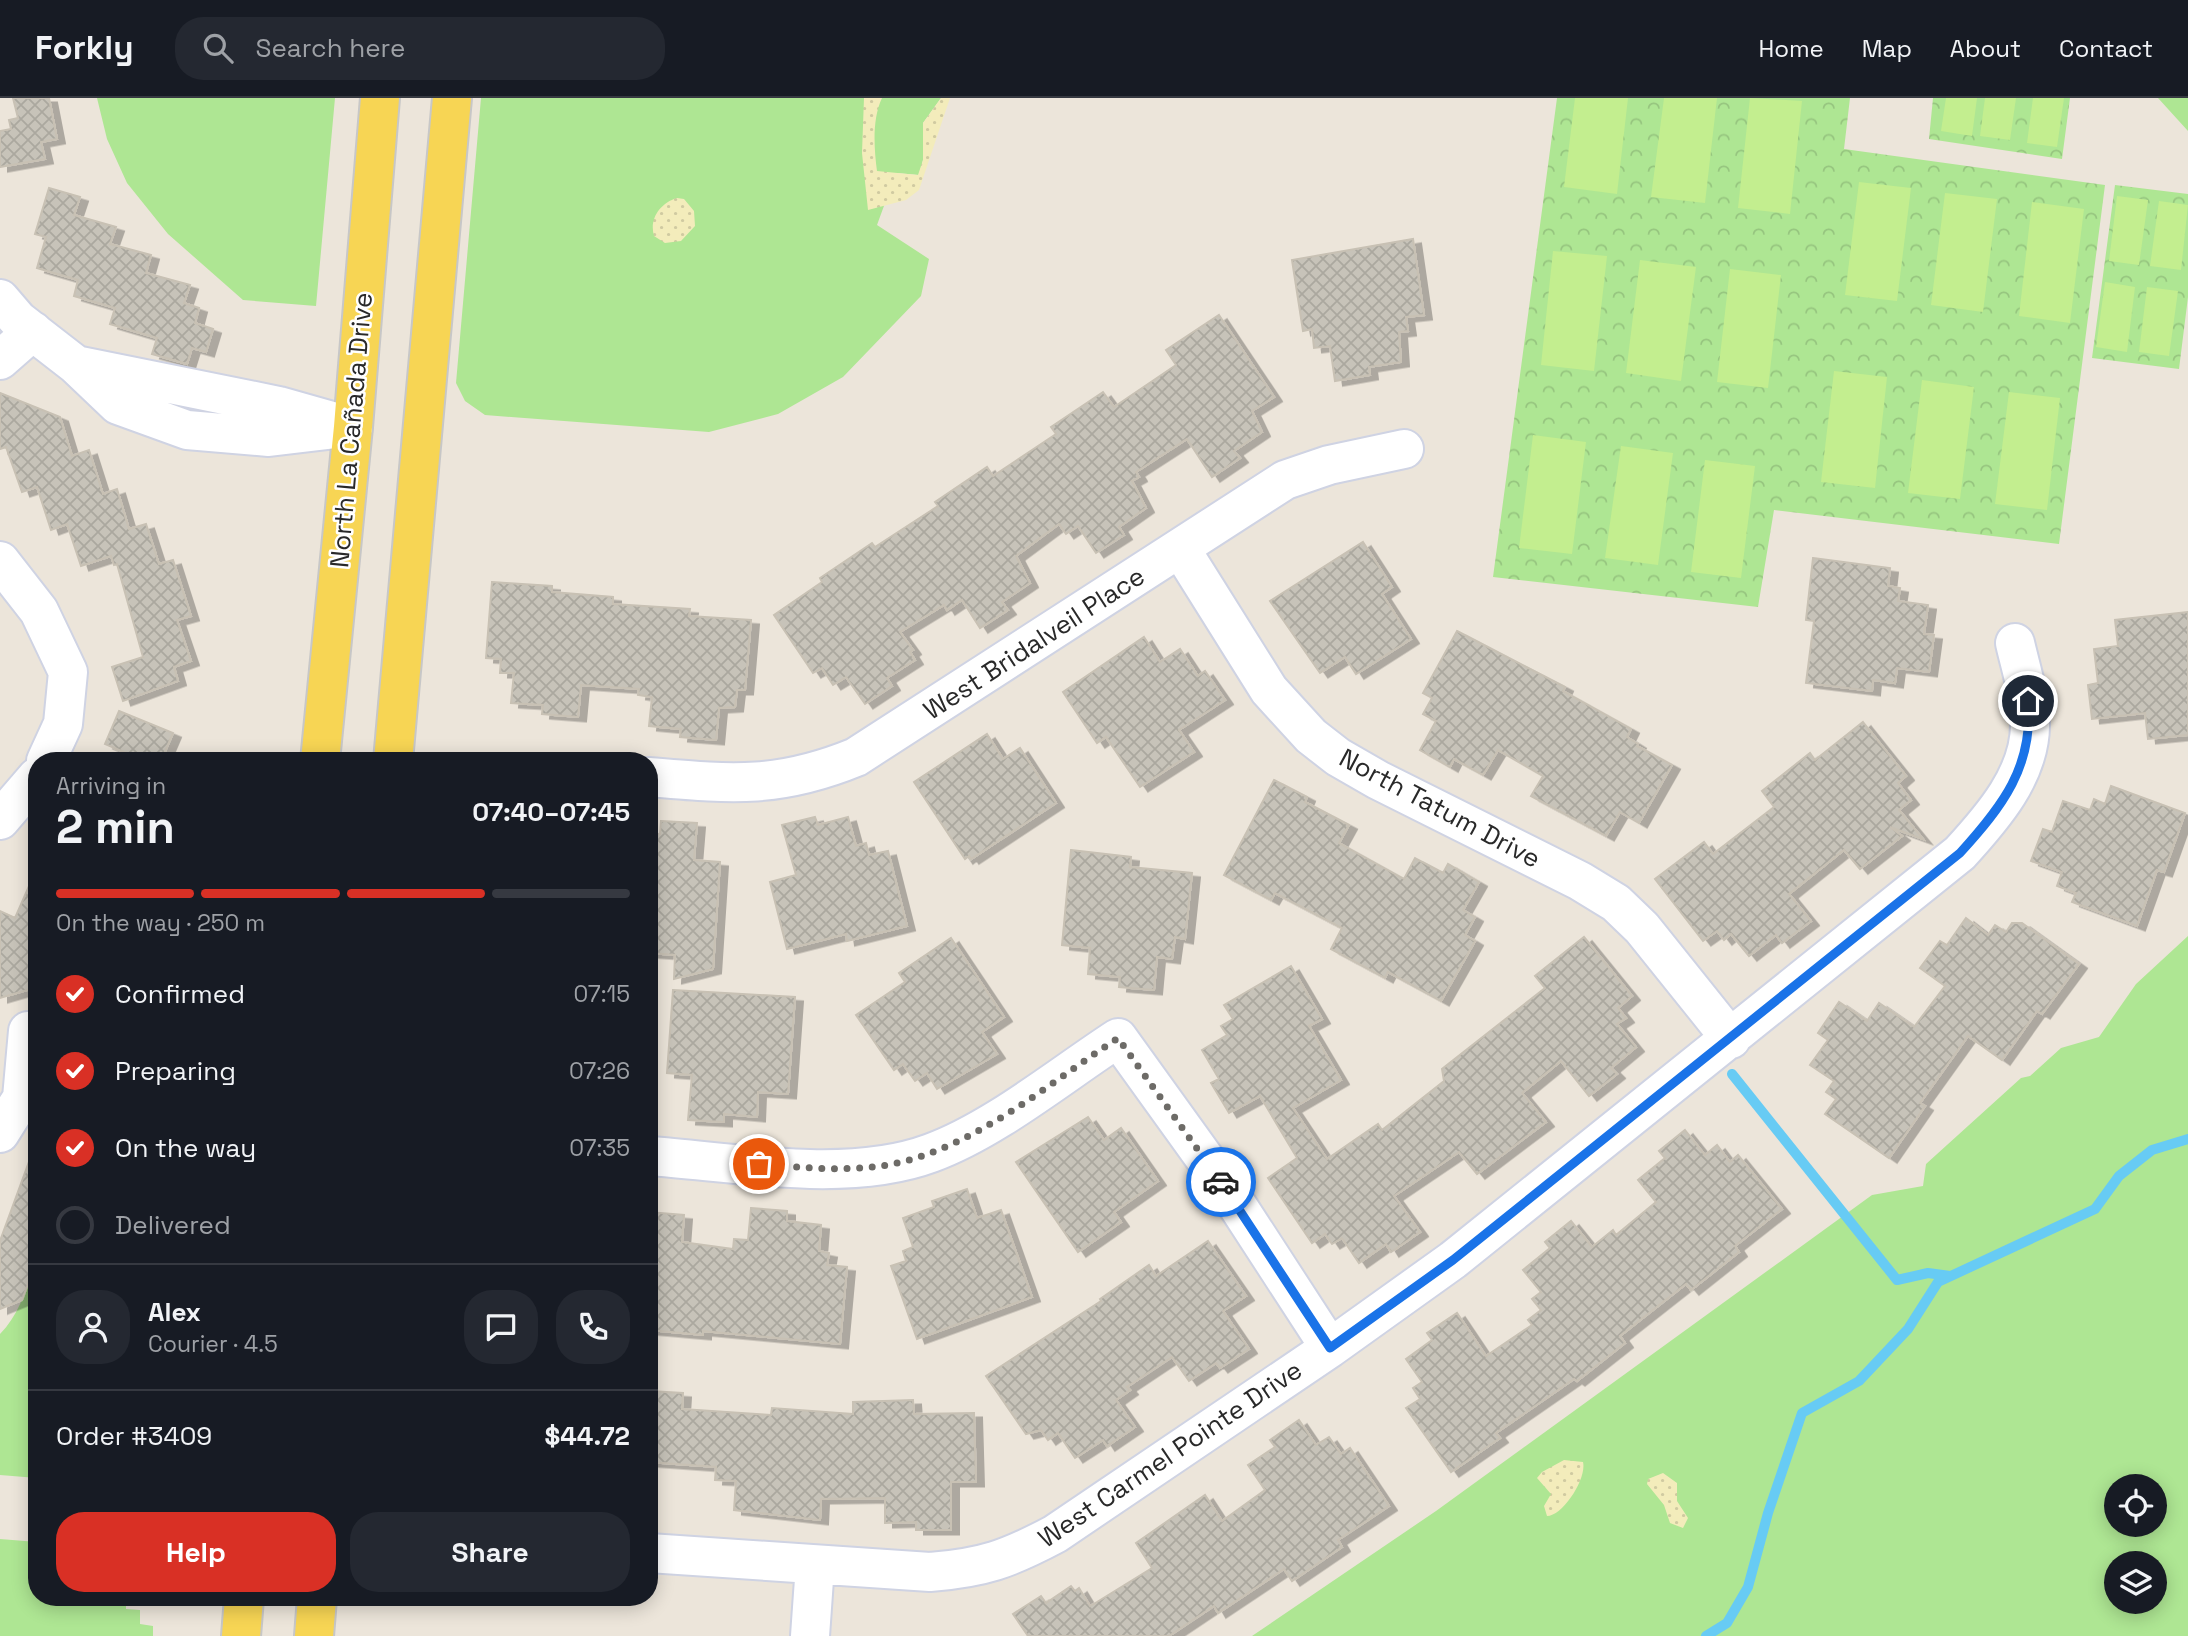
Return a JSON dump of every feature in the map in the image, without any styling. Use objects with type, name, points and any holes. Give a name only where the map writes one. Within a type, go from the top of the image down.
[{"type":"main road","name":"North La Cañada Drive","points":[[321,752],[353,427],[380,98]]},
{"type":"main road","points":[[394,752],[452,98]]},
{"type":"main road","points":[[241,1636],[243,1606]]},
{"type":"main road","points":[[314,1636],[316,1606]]},
{"type":"street","points":[[0,299],[18,320],[76,365],[118,405],[187,430],[269,437],[353,427]]},
{"type":"street","points":[[0,360],[33,331]]},
{"type":"street","name":"West Bridalveil Place","points":[[658,778],[735,785],[758,783],[820,772],[856,757],[1285,480],[1329,465],[1404,449]]},
{"type":"street","name":"North Tatum Drive","points":[[1180,548],[1269,690],[1311,736],[1338,757],[1378,780],[1580,881],[1616,903],[1642,928],[1731,1039]]},
{"type":"street","points":[[0,561],[39,611],[68,672],[63,724],[50,752]]},
{"type":"street","name":"West Carmel Pointe Drive","points":[[658,1554],[930,1572],[973,1568],[1012,1557],[1055,1534],[1330,1348],[1453,1260],[1960,853],[1988,823],[2014,782],[2027,752],[2030,725],[2028,701],[2015,643]]},
{"type":"street","points":[[0,820],[28,787]]},
{"type":"street","points":[[0,1133],[22,1098],[21,1032]]},
{"type":"street","points":[[658,1157],[813,1168],[899,1163],[965,1138],[1118,1038],[1226,1188],[1330,1348]]},
{"type":"street","points":[[810,1636],[815,1565]]},
{"type":"green space","points":[[97,98],[335,98],[316,306],[243,300],[168,234],[127,183],[107,139]]},
{"type":"green space","points":[[481,98],[941,98],[923,123],[923,160],[919,175],[896,173],[877,225],[929,259],[921,296],[843,377],[778,414],[709,432],[485,415],[465,401],[456,383]]},
{"type":"green space","points":[[1557,98],[1850,98],[1844,149],[2105,185],[2059,544],[1774,510],[1758,607],[1493,577]]},
{"type":"green space","points":[[1575,98],[1628,98],[1617,194],[1564,187]]},
{"type":"green space","points":[[1664,98],[1717,98],[1705,203],[1651,197]]},
{"type":"green space","points":[[1750,98],[1802,101],[1790,214],[1738,208]]},
{"type":"green space","points":[[1933,98],[2070,98],[2062,159],[1929,139]]},
{"type":"green space","points":[[1946,98],[1977,98],[1972,136],[1941,131]]},
{"type":"green space","points":[[1985,98],[2016,98],[2010,140],[1980,136]]},
{"type":"green space","points":[[2033,98],[2064,98],[2057,147],[2027,143]]},
{"type":"green space","points":[[2158,98],[2188,98],[2188,131]]},
{"type":"green space","points":[[1859,182],[1911,188],[1897,301],[1845,295]]},
{"type":"green space","points":[[2115,185],[2188,194],[2188,297],[2179,369],[2092,358]]},
{"type":"green space","points":[[1945,193],[1997,199],[1983,312],[1931,305]]},
{"type":"green space","points":[[2117,196],[2148,200],[2139,265],[2109,261]]},
{"type":"green space","points":[[2159,201],[2188,205],[2181,270],[2150,266]]},
{"type":"green space","points":[[2032,202],[2084,209],[2070,323],[2019,316]]},
{"type":"green space","points":[[1553,251],[1607,256],[1594,371],[1541,365]]},
{"type":"green space","points":[[1640,260],[1696,267],[1681,381],[1626,373]]},
{"type":"green space","points":[[1730,269],[1781,275],[1768,388],[1717,382]]},
{"type":"green space","points":[[2105,282],[2135,287],[2127,352],[2096,347]]},
{"type":"green space","points":[[2147,287],[2178,291],[2169,356],[2139,352]]},
{"type":"green space","points":[[1834,371],[1887,377],[1875,488],[1821,482]]},
{"type":"green space","points":[[1922,380],[1974,387],[1960,499],[1908,493]]},
{"type":"green space","points":[[2009,392],[2060,398],[2047,510],[1995,504]]},
{"type":"green space","points":[[1533,435],[1586,442],[1572,554],[1519,548]]},
{"type":"green space","points":[[1621,446],[1673,453],[1658,565],[1605,558]]},
{"type":"green space","points":[[1705,460],[1755,466],[1741,578],[1691,572]]},
{"type":"green space","points":[[2188,936],[2188,1636],[1252,1636],[1436,1511],[1872,1195],[1923,1186],[1926,1164],[2021,1078],[2030,1076],[2061,1048],[2099,1037],[2136,984]]},
{"type":"green space","points":[[28,1285],[28,1477],[0,1475],[0,1334],[18,1309]]},
{"type":"green space","points":[[0,1539],[28,1541],[28,1606],[126,1606],[126,1609],[140,1610],[140,1624],[153,1626],[153,1636],[0,1636]]},
{"type":"sand","points":[[864,98],[882,98],[875,124],[877,171],[918,175],[923,160],[923,123],[941,98],[950,98],[919,190],[906,200],[868,210],[862,153]]},
{"type":"sand","points":[[677,198],[684,199],[694,211],[695,226],[681,241],[665,243],[654,236],[653,224],[657,212]]},
{"type":"sand","points":[[1564,1460],[1583,1462],[1581,1477],[1578,1486],[1560,1510],[1547,1516],[1544,1506],[1551,1494],[1537,1478],[1542,1472]]},
{"type":"sand","points":[[1663,1473],[1677,1483],[1677,1501],[1688,1518],[1683,1528],[1670,1523],[1664,1505],[1647,1484],[1648,1479]]},
{"type":"building","points":[[13,98],[49,98],[57,139],[41,142],[45,159],[0,167],[0,131],[11,129],[9,120],[18,118]]},
{"type":"building","points":[[49,188],[80,197],[74,215],[116,227],[110,244],[151,255],[146,273],[190,285],[184,303],[199,308],[195,323],[213,329],[206,352],[192,348],[187,364],[152,354],[157,338],[110,324],[115,308],[74,296],[78,280],[37,268],[46,237],[35,234]]},
{"type":"building","points":[[1413,239],[1424,315],[1406,317],[1408,331],[1399,332],[1401,362],[1369,367],[1370,375],[1335,381],[1330,346],[1314,348],[1312,329],[1303,331],[1292,260]]},
{"type":"building","points":[[1219,315],[1274,397],[1252,411],[1262,432],[1234,451],[1240,458],[1212,477],[1187,439],[1136,472],[1139,477],[1132,481],[1146,508],[1119,527],[1124,535],[1096,553],[1078,526],[1066,534],[1059,524],[1016,556],[1030,583],[1002,602],[1008,610],[980,628],[962,600],[947,610],[944,605],[900,632],[913,650],[910,652],[915,660],[887,678],[892,686],[865,704],[846,677],[833,685],[822,668],[813,673],[774,615],[822,582],[820,578],[872,543],[875,547],[938,506],[935,502],[987,467],[993,476],[1056,434],[1051,427],[1103,392],[1114,407],[1176,365],[1166,350]]},
{"type":"building","points":[[0,393],[60,417],[72,456],[89,450],[103,494],[117,489],[129,529],[146,524],[159,564],[173,560],[191,616],[177,620],[191,661],[174,667],[178,681],[123,701],[112,667],[143,657],[117,564],[114,565],[111,556],[81,566],[67,524],[51,530],[37,487],[22,492],[6,447],[0,449]]},
{"type":"building","points":[[1363,542],[1392,587],[1382,594],[1411,639],[1356,674],[1345,657],[1320,673],[1270,601]]},
{"type":"building","points":[[1813,558],[1890,568],[1888,586],[1900,588],[1898,601],[1928,605],[1924,634],[1934,635],[1929,672],[1897,668],[1895,683],[1873,680],[1872,691],[1806,683],[1814,621],[1806,620]]},
{"type":"building","points":[[492,582],[552,586],[552,592],[613,597],[613,604],[690,609],[689,616],[751,620],[745,690],[737,690],[735,707],[719,708],[716,740],[680,737],[681,729],[649,726],[652,697],[638,695],[639,689],[581,685],[578,717],[542,714],[543,705],[511,703],[514,673],[500,673],[501,659],[486,658]]},
{"type":"building","points":[[2188,612],[2188,735],[2148,739],[2145,713],[2092,719],[2088,685],[2098,683],[2094,649],[2118,646],[2115,620]]},
{"type":"building","points":[[1457,631],[1565,687],[1563,691],[1631,729],[1627,737],[1638,744],[1637,746],[1672,765],[1639,823],[1620,812],[1606,836],[1531,796],[1543,776],[1498,750],[1483,775],[1454,759],[1450,767],[1420,750],[1436,721],[1423,714],[1432,698],[1423,693]]},
{"type":"building","points":[[1144,637],[1160,662],[1180,649],[1198,676],[1205,671],[1225,700],[1179,730],[1194,752],[1140,787],[1106,737],[1097,743],[1063,692]]},
{"type":"building","points":[[119,711],[173,733],[165,752],[124,752],[105,744]]},
{"type":"building","points":[[1863,722],[1906,776],[1898,783],[1911,800],[1899,810],[1923,839],[1890,827],[1902,836],[1860,869],[1844,850],[1789,894],[1811,921],[1782,943],[1776,935],[1749,956],[1731,934],[1724,940],[1717,931],[1703,941],[1655,879],[1704,842],[1713,854],[1774,807],[1762,791],[1810,753],[1815,760]]},
{"type":"building","points":[[987,734],[1003,759],[1020,748],[1056,803],[971,859],[969,856],[965,859],[914,782]]},
{"type":"building","points":[[1274,780],[1307,797],[1305,802],[1349,825],[1339,843],[1404,879],[1415,858],[1443,873],[1448,864],[1479,882],[1463,910],[1475,917],[1465,935],[1475,941],[1441,1001],[1388,972],[1385,978],[1331,949],[1342,928],[1275,893],[1271,900],[1224,875]]},
{"type":"building","points":[[2111,786],[2185,813],[2164,872],[2157,870],[2137,926],[2072,902],[2076,893],[2057,886],[2062,872],[2031,861],[2043,829],[2052,832],[2063,801],[2090,810],[2094,799],[2105,804]]},
{"type":"building","points":[[815,817],[818,825],[848,817],[856,846],[866,843],[869,855],[888,851],[907,926],[847,941],[846,934],[787,949],[770,882],[796,875],[782,825]]},
{"type":"building","points":[[661,821],[697,823],[694,860],[720,862],[713,969],[674,979],[675,955],[658,954]]},
{"type":"building","points":[[1071,850],[1131,857],[1130,867],[1192,873],[1185,939],[1175,937],[1172,959],[1157,957],[1154,990],[1119,987],[1120,977],[1088,974],[1090,948],[1062,945]]},
{"type":"building","points":[[28,888],[28,990],[0,998],[0,911],[15,918]]},
{"type":"building","points":[[1966,918],[1988,935],[1995,925],[2006,932],[2012,923],[2022,923],[2079,964],[2042,1014],[2037,1011],[2002,1060],[1968,1036],[1920,1103],[1925,1106],[1889,1158],[1825,1114],[1836,1099],[1826,1092],[1834,1081],[1810,1065],[1828,1040],[1818,1033],[1839,1002],[1867,1021],[1879,1003],[1914,1027],[1945,986],[1920,968],[1940,941],[1947,945]]},
{"type":"building","points":[[1584,937],[1632,996],[1618,1008],[1626,1018],[1617,1024],[1636,1047],[1611,1068],[1617,1074],[1589,1096],[1561,1061],[1522,1093],[1546,1122],[1477,1174],[1459,1152],[1394,1196],[1420,1232],[1391,1252],[1386,1244],[1359,1263],[1342,1238],[1332,1244],[1325,1234],[1312,1243],[1268,1178],[1297,1158],[1260,1096],[1229,1113],[1211,1083],[1219,1079],[1202,1050],[1227,1035],[1221,1026],[1233,1019],[1224,1005],[1291,966],[1322,1019],[1309,1026],[1341,1080],[1293,1108],[1327,1159],[1378,1124],[1382,1130],[1444,1081],[1442,1069],[1545,988],[1535,976]]},
{"type":"building","points":[[951,938],[1004,1017],[982,1032],[997,1054],[937,1089],[927,1073],[915,1081],[903,1064],[894,1070],[856,1015],[905,982],[899,973]]},
{"type":"building","points":[[673,990],[795,997],[788,1094],[758,1092],[757,1117],[724,1114],[724,1122],[688,1120],[692,1075],[667,1073]]},
{"type":"building","points":[[1088,1117],[1104,1140],[1121,1128],[1158,1181],[1114,1212],[1121,1222],[1078,1252],[1016,1162]]},
{"type":"building","points":[[1685,1130],[1705,1155],[1717,1145],[1730,1162],[1738,1155],[1782,1209],[1735,1246],[1739,1252],[1691,1290],[1686,1284],[1620,1336],[1625,1343],[1577,1381],[1574,1379],[1496,1433],[1500,1438],[1451,1472],[1406,1408],[1420,1399],[1413,1388],[1422,1382],[1406,1359],[1432,1340],[1427,1333],[1457,1313],[1486,1356],[1532,1325],[1528,1320],[1541,1310],[1532,1299],[1541,1292],[1523,1270],[1550,1248],[1545,1242],[1571,1221],[1592,1247],[1613,1230],[1616,1235],[1656,1202],[1638,1180],[1665,1158],[1659,1151]]},
{"type":"building","points":[[28,1164],[28,1284],[22,1300],[0,1309],[0,1241]]},
{"type":"building","points":[[967,1189],[977,1218],[1001,1210],[1032,1297],[917,1339],[891,1266],[906,1261],[903,1251],[913,1247],[903,1218],[934,1207],[932,1201]]},
{"type":"building","points":[[751,1208],[787,1211],[787,1221],[821,1225],[819,1251],[829,1253],[827,1265],[847,1267],[840,1344],[703,1331],[703,1335],[658,1331],[658,1213],[684,1215],[682,1242],[733,1249],[734,1239],[748,1240]]},
{"type":"building","points":[[1208,1241],[1246,1296],[1223,1311],[1249,1349],[1220,1368],[1216,1363],[1189,1381],[1172,1357],[1127,1387],[1130,1390],[1116,1400],[1135,1427],[1107,1446],[1103,1440],[1075,1458],[1058,1433],[1048,1440],[1041,1430],[1026,1434],[986,1376],[1101,1301],[1100,1299],[1149,1265],[1156,1276]]},
{"type":"building","points":[[658,1392],[683,1393],[682,1409],[771,1415],[772,1408],[853,1414],[853,1402],[913,1400],[914,1414],[974,1413],[976,1482],[951,1482],[951,1530],[916,1530],[916,1522],[885,1523],[885,1498],[821,1499],[820,1520],[734,1510],[736,1481],[715,1480],[716,1467],[658,1463]]},
{"type":"building","points":[[1299,1420],[1316,1445],[1329,1437],[1341,1454],[1350,1448],[1389,1506],[1338,1540],[1342,1547],[1292,1581],[1284,1569],[1218,1613],[1214,1606],[1169,1636],[1028,1636],[1013,1614],[1041,1596],[1046,1603],[1071,1586],[1075,1591],[1079,1588],[1090,1606],[1152,1568],[1136,1543],[1205,1495],[1222,1521],[1265,1490],[1248,1465],[1275,1447],[1270,1440]]},
{"type":"waterway","points":[[1732,1074],[1897,1280],[1928,1273],[1950,1276]]},
{"type":"waterway","points":[[1706,1636],[1727,1623],[1748,1587],[1768,1513],[1802,1413],[1859,1381],[1908,1329],[1938,1282],[2095,1209],[2119,1176],[2152,1150],[2188,1139]]},
{"type":"way so far","points":[[759,1164],[813,1168],[859,1167],[899,1163],[931,1153],[965,1138],[1118,1038],[1221,1182]]},
{"type":"route","points":[[1221,1182],[1330,1348],[1453,1260],[1960,853],[1988,823],[2014,782],[2027,752],[2030,725],[2028,701]]}]
